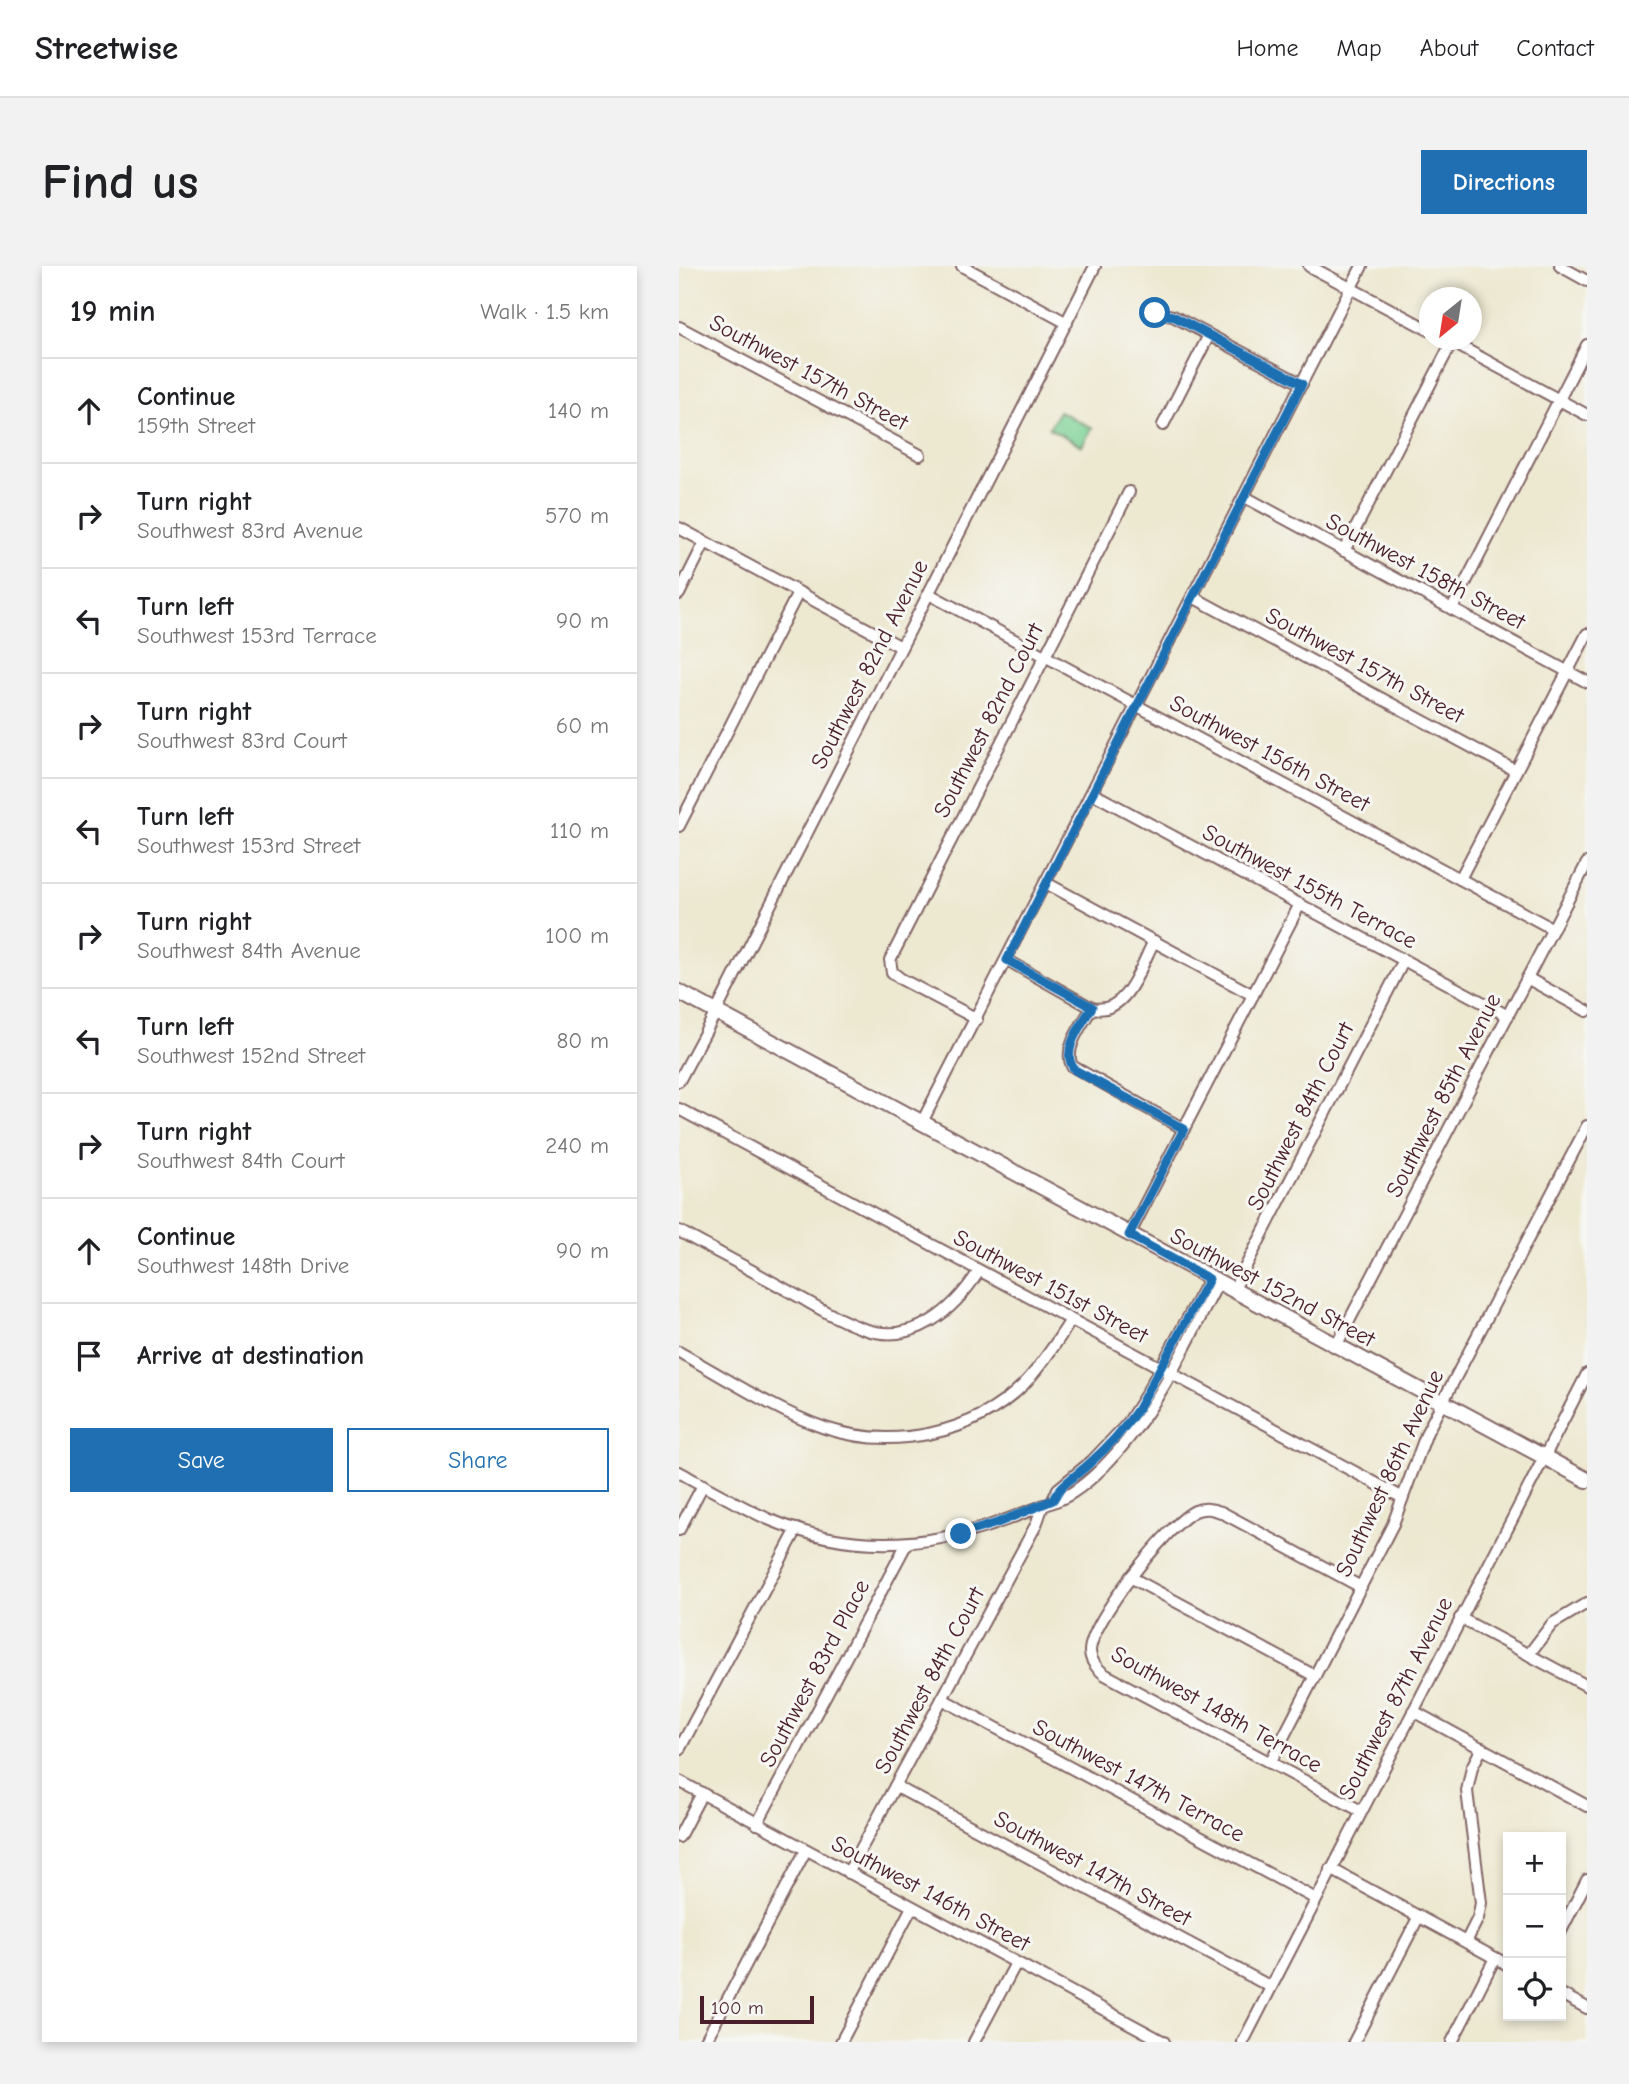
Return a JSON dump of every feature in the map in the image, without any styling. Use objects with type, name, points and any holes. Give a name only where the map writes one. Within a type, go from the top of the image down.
[{"type":"main road","name":"Southwest 152nd Street","points":[[679,992],[1587,1480]]},
{"type":"street","points":[[962,266],[1067,323]]},
{"type":"street","name":"Southwest 82nd Avenue","points":[[679,1081],[1095,266]]},
{"type":"street","points":[[1309,266],[1419,324]]},
{"type":"street","points":[[922,1124],[1362,266]]},
{"type":"street","points":[[1560,266],[1587,281]]},
{"type":"street","points":[[1155,313],[1173,316],[1302,384]]},
{"type":"street","name":"Southwest 157th Street","points":[[679,327],[920,455]]},
{"type":"street","points":[[1163,425],[1209,335]]},
{"type":"street","points":[[1452,609],[1587,345]]},
{"type":"street","points":[[1344,551],[1445,350]]},
{"type":"street","points":[[1467,350],[1587,415]]},
{"type":"street","name":"Southwest 82nd Court","points":[[977,1019],[901,979],[890,967],[894,949],[1129,492]]},
{"type":"street","name":"Southwest 158th Street","points":[[1245,497],[1587,682]]},
{"type":"street","points":[[679,528],[901,648]]},
{"type":"street","points":[[679,594],[705,542]]},
{"type":"street","points":[[679,826],[798,593]]},
{"type":"street","name":"Southwest 156th Street","points":[[929,594],[1553,929]]},
{"type":"street","name":"Southwest 157th Street","points":[[1193,597],[1516,771]]},
{"type":"street","points":[[1459,878],[1587,634]]},
{"type":"street","name":"Southwest 155th Terrace","points":[[1092,793],[1508,1016]]},
{"type":"street","name":"Southwest 85th Avenue","points":[[1336,1346],[1587,863]]},
{"type":"street","points":[[1046,883],[1253,995]]},
{"type":"street","points":[[1129,1235],[1300,904]]},
{"type":"street","points":[[1007,960],[1092,1007],[1106,1009],[1122,1000],[1154,941]]},
{"type":"street","name":"Southwest 84th Court","points":[[1233,1291],[1404,960]]},
{"type":"street","points":[[1527,978],[1587,1011]]},
{"type":"street","points":[[1092,1007],[1071,1046],[1070,1062],[1080,1073],[1184,1129]]},
{"type":"street","name":"Southwest 151st Street","points":[[679,1109],[1403,1498]]},
{"type":"street","name":"Southwest 86th Avenue","points":[[1269,1763],[1393,1524],[1419,1448],[1587,1126]]},
{"type":"street","points":[[679,1231],[841,1320],[874,1332],[908,1331],[928,1324],[955,1304],[979,1271]]},
{"type":"street","points":[[679,1472],[759,1514],[797,1529],[851,1541],[907,1543],[968,1532],[1063,1498],[1118,1451],[1147,1412],[1165,1371],[1214,1281]]},
{"type":"street","points":[[679,1352],[793,1415],[825,1428],[874,1438],[908,1437],[960,1424],[995,1407],[1034,1373],[1071,1320]]},
{"type":"street","name":"Southwest 87th Avenue","points":[[1243,2042],[1587,1374]]},
{"type":"street","points":[[679,1530],[703,1485]]},
{"type":"street","name":"Southwest 84th Court","points":[[848,1873],[1048,1503]]},
{"type":"street","points":[[1315,1676],[1130,1577],[1173,1530],[1197,1510],[1209,1508],[1361,1587]]},
{"type":"street","points":[[679,1750],[797,1529]]},
{"type":"street","name":"Southwest 83rd Place","points":[[757,1824],[907,1543]]},
{"type":"street","name":"Southwest 148th Terrace","points":[[1130,1577],[1093,1639],[1090,1650],[1092,1661],[1099,1670],[1361,1811]]},
{"type":"street","points":[[1529,1654],[1552,1623],[1587,1603]]},
{"type":"street","points":[[1460,1618],[1587,1686]]},
{"type":"street","name":"Southwest 147th Terrace","points":[[942,1699],[1316,1899]]},
{"type":"street","points":[[1413,1711],[1587,1805]]},
{"type":"street","points":[[1466,1942],[1478,1918],[1481,1903],[1467,1791],[1469,1774],[1482,1748]]},
{"type":"street","name":"Southwest 146th Street","points":[[679,1781],[1164,2042]]},
{"type":"street","name":"Southwest 147th Street","points":[[895,1786],[1271,1987]]},
{"type":"street","points":[[679,1837],[702,1793]]},
{"type":"street","points":[[705,2042],[806,1850]]},
{"type":"street","points":[[1331,1869],[1503,1962]]},
{"type":"street","points":[[1566,1921],[1587,1880]]},
{"type":"street","points":[[841,2042],[912,1907]]},
{"type":"street","points":[[1354,2042],[1419,1916]]},
{"type":"street","points":[[1452,2042],[1495,1958]]},
{"type":"street","points":[[974,2042],[1016,1963]]},
{"type":"street","points":[[1566,1997],[1587,2008]]},
{"type":"green space","points":[[1059,411],[1092,428],[1082,446],[1049,428]]},
{"type":"route","points":[[961,1534],[1033,1510],[1053,1500],[1058,1489],[1103,1450],[1138,1409],[1209,1279],[1129,1235],[1184,1129],[1075,1070],[1070,1062],[1069,1051],[1092,1007],[1007,960],[1302,384],[1173,316],[1155,313]]}]
